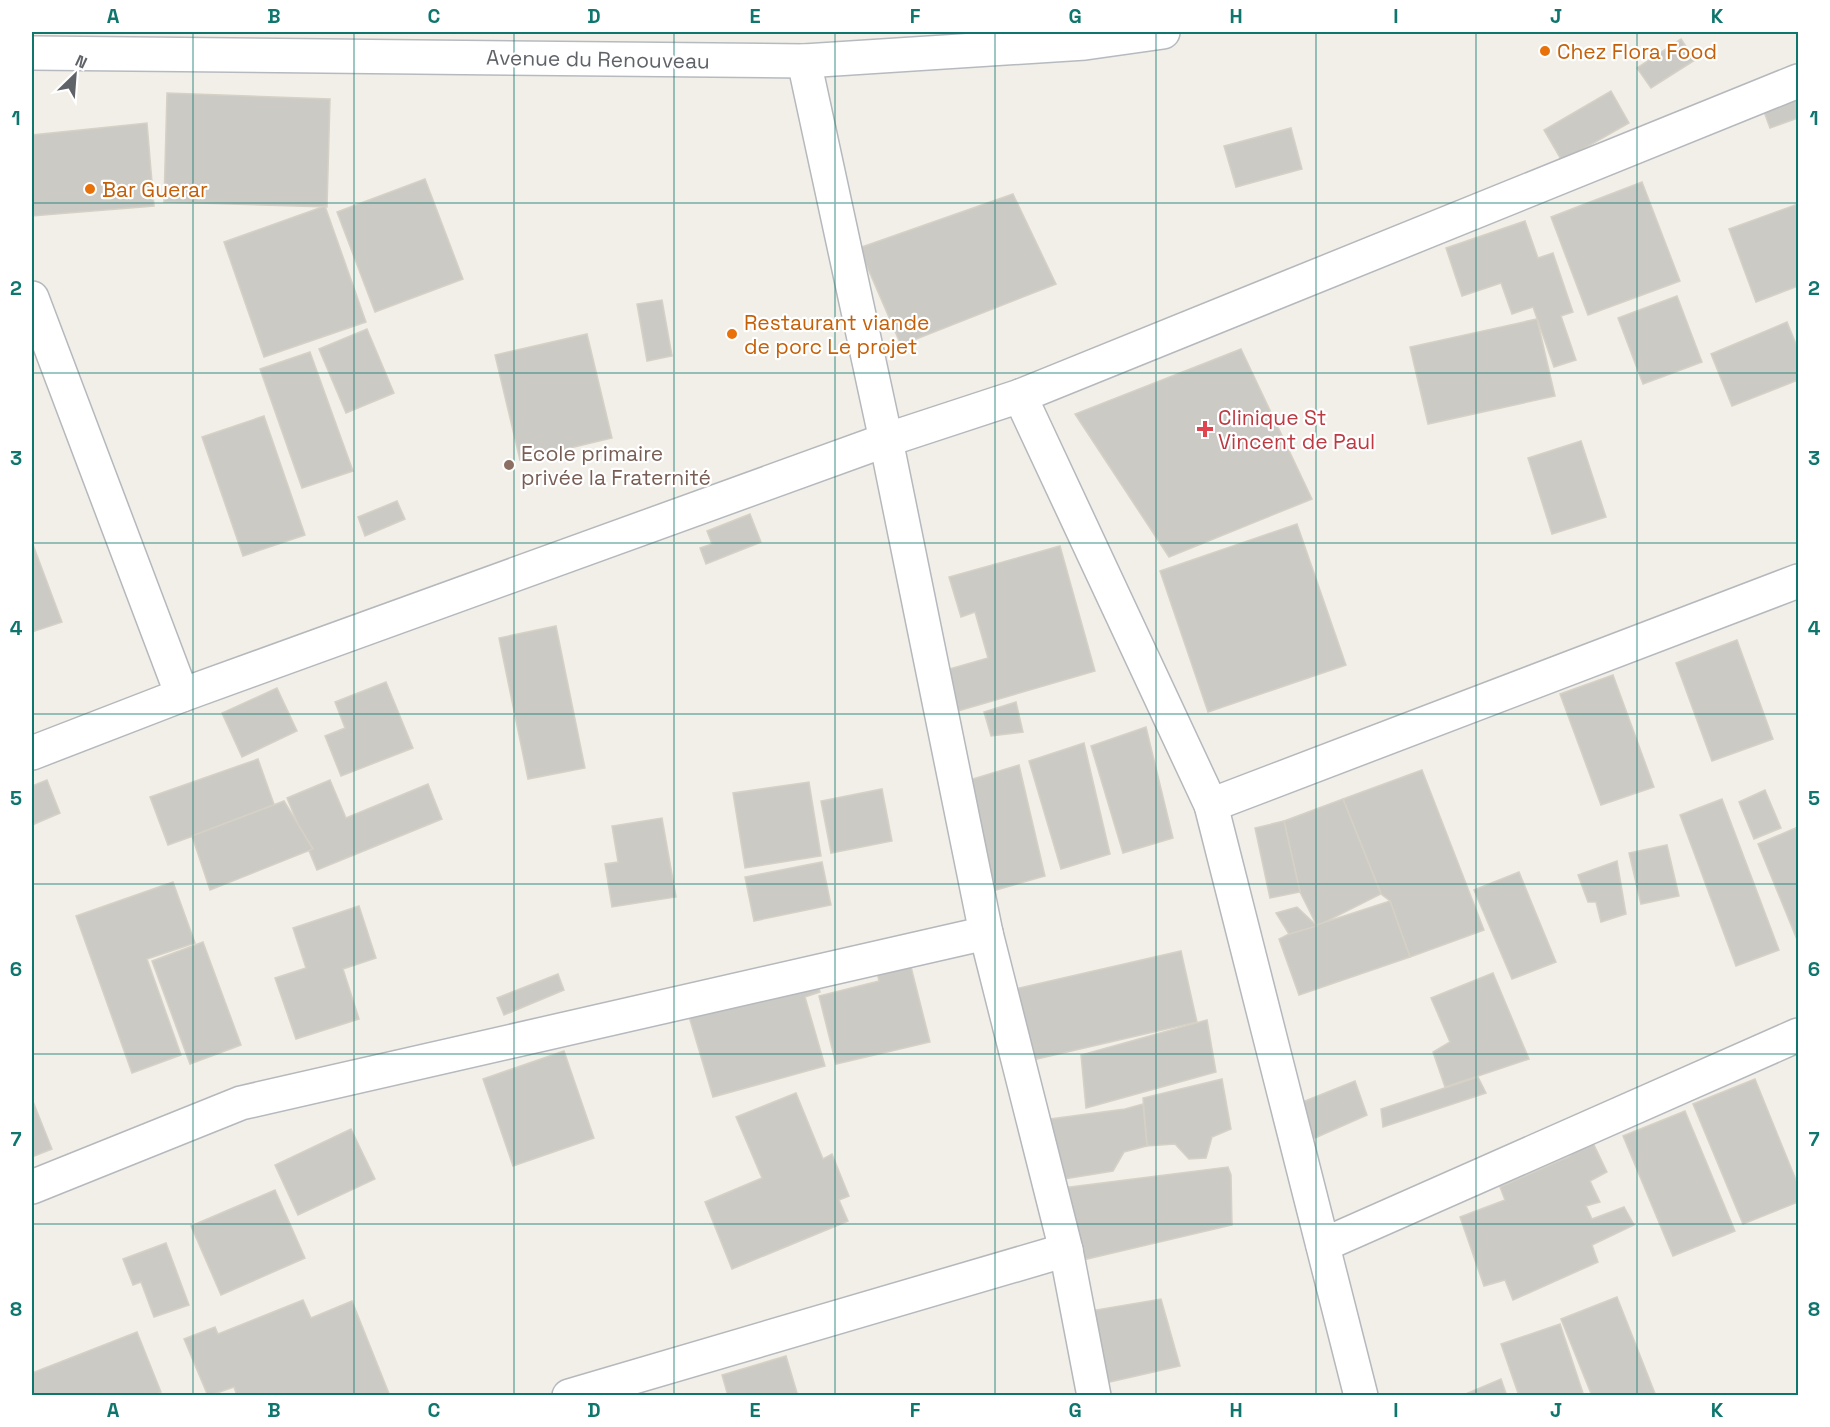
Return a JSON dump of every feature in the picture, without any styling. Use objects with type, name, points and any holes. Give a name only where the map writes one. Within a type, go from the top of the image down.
[{"type":"street","name":"Avenue du Renouveau","points":[[32,53],[804,61],[1162,32]]},
{"type":"street","points":[[804,61],[886,440],[986,933],[1066,1250],[1094,1395]]},
{"type":"street","points":[[32,753],[182,695],[886,440],[1020,396],[1798,81]]},
{"type":"street","points":[[32,298],[182,695]]},
{"type":"street","points":[[1020,396],[1211,805],[1361,1395]]},
{"type":"street","points":[[1211,805],[1798,581]]},
{"type":"street","points":[[32,1187],[241,1103],[986,933]]},
{"type":"street","points":[[1323,1245],[1798,1035]]},
{"type":"street","points":[[569,1395],[1066,1250]]},
{"type":"building","points":[[1681,39],[1695,60],[1651,88],[1637,68]]},
{"type":"building","points":[[1611,91],[1629,123],[1562,161],[1544,130]]},
{"type":"building","points":[[167,93],[330,99],[327,207],[164,202]]},
{"type":"building","points":[[1798,97],[1798,118],[1770,128],[1763,109]]},
{"type":"building","points":[[147,123],[154,206],[32,216],[32,135]]},
{"type":"building","points":[[1291,128],[1302,169],[1236,187],[1224,146]]},
{"type":"building","points":[[425,179],[463,279],[375,312],[337,212]]},
{"type":"building","points":[[1642,182],[1680,281],[1588,315],[1551,217]]},
{"type":"building","points":[[1013,194],[1056,284],[901,345],[859,248]]},
{"type":"building","points":[[1798,204],[1798,286],[1756,302],[1729,229]]},
{"type":"building","points":[[325,206],[366,322],[264,357],[224,242]]},
{"type":"building","points":[[1525,221],[1538,258],[1553,253],[1573,312],[1561,316],[1576,360],[1554,367],[1533,307],[1512,314],[1501,283],[1462,296],[1446,248]]},
{"type":"building","points":[[1677,296],[1702,362],[1643,384],[1618,318]]},
{"type":"building","points":[[662,300],[672,356],[647,361],[637,304]]},
{"type":"building","points":[[1537,319],[1555,396],[1428,424],[1410,347]]},
{"type":"building","points":[[1787,322],[1798,349],[1798,380],[1732,406],[1711,354]]},
{"type":"building","points":[[367,329],[394,393],[346,413],[319,349]]},
{"type":"building","points":[[587,334],[612,438],[520,460],[495,355]]},
{"type":"building","points":[[1241,349],[1312,499],[1169,557],[1075,414]]},
{"type":"building","points":[[310,352],[353,471],[302,488],[260,369]]},
{"type":"building","points":[[264,416],[305,535],[243,556],[202,437]]},
{"type":"building","points":[[1581,441],[1606,517],[1552,534],[1528,458]]},
{"type":"building","points":[[397,501],[405,519],[365,536],[358,517]]},
{"type":"building","points":[[750,514],[761,542],[706,564],[700,548],[712,544],[707,531]]},
{"type":"building","points":[[1297,524],[1346,665],[1208,712],[1160,571]]},
{"type":"building","points":[[32,542],[62,622],[32,632]]},
{"type":"building","points":[[1060,546],[1095,671],[951,713],[939,672],[988,658],[975,612],[961,617],[949,577]]},
{"type":"building","points":[[556,626],[585,768],[528,779],[499,638]]},
{"type":"building","points":[[1737,640],[1773,739],[1712,761],[1676,663]]},
{"type":"building","points":[[1613,675],[1654,787],[1601,805],[1560,694]]},
{"type":"building","points":[[386,682],[413,748],[341,776],[325,736],[345,728],[335,702]]},
{"type":"building","points":[[277,688],[297,731],[242,757],[222,713]]},
{"type":"building","points":[[1016,702],[1023,732],[991,736],[984,712]]},
{"type":"building","points":[[1146,727],[1173,838],[1123,853],[1091,746]]},
{"type":"building","points":[[1084,743],[1110,854],[1061,869],[1029,761]]},
{"type":"building","points":[[258,759],[275,807],[168,845],[150,797]]},
{"type":"building","points":[[1019,765],[1045,876],[996,890],[963,782]]},
{"type":"building","points":[[1422,770],[1484,930],[1410,957],[1390,901],[1381,894],[1343,799]]},
{"type":"building","points":[[47,780],[60,813],[32,825],[32,786]]},
{"type":"building","points":[[330,780],[346,818],[428,784],[442,819],[317,870],[287,798]]},
{"type":"building","points":[[809,782],[821,856],[745,868],[733,793]]},
{"type":"building","points":[[882,789],[892,841],[831,853],[821,801]]},
{"type":"building","points":[[1765,790],[1781,828],[1754,839],[1739,802]]},
{"type":"building","points":[[1343,799],[1381,894],[1317,926],[1300,892],[1284,821]]},
{"type":"building","points":[[1722,799],[1779,950],[1736,966],[1680,815]]},
{"type":"building","points":[[284,801],[313,849],[210,890],[192,836]]},
{"type":"building","points":[[662,818],[676,897],[612,907],[605,864],[618,862],[612,826]]},
{"type":"building","points":[[1284,821],[1300,892],[1270,898],[1255,828]]},
{"type":"building","points":[[1798,827],[1798,942],[1758,844]]},
{"type":"building","points":[[1667,845],[1679,896],[1641,904],[1629,853]]},
{"type":"building","points":[[1617,861],[1626,914],[1601,922],[1596,902],[1588,902],[1578,875]]},
{"type":"building","points":[[822,862],[831,905],[754,921],[745,877]]},
{"type":"building","points":[[1519,872],[1556,962],[1512,979],[1474,890]]},
{"type":"building","points":[[173,882],[195,943],[147,959],[181,1055],[132,1073],[76,916]]},
{"type":"building","points":[[1390,901],[1410,957],[1299,995],[1279,939]]},
{"type":"building","points":[[359,906],[376,958],[343,969],[359,1019],[296,1039],[275,978],[306,968],[293,928]]},
{"type":"building","points":[[1297,907],[1317,926],[1289,934],[1276,913]]},
{"type":"building","points":[[203,942],[241,1045],[190,1064],[152,961]]},
{"type":"building","points":[[1181,951],[1197,1022],[1028,1061],[1011,990]]},
{"type":"building","points":[[908,955],[930,1042],[836,1064],[819,996],[879,981],[875,963]]},
{"type":"building","points":[[810,957],[820,992],[805,997],[825,1066],[713,1097],[682,993]]},
{"type":"building","points":[[1493,973],[1529,1059],[1445,1087],[1433,1052],[1450,1042],[1431,998]]},
{"type":"building","points":[[558,974],[564,990],[504,1015],[497,998]]},
{"type":"building","points":[[1207,1020],[1216,1072],[1086,1108],[1081,1055]]},
{"type":"building","points":[[564,1051],[594,1138],[513,1166],[483,1079]]},
{"type":"building","points":[[1478,1077],[1486,1093],[1383,1127],[1381,1109]]},
{"type":"building","points":[[1222,1079],[1231,1129],[1212,1137],[1206,1158],[1189,1159],[1175,1144],[1147,1146],[1143,1098]]},
{"type":"building","points":[[1755,1079],[1798,1185],[1798,1202],[1743,1224],[1693,1104]]},
{"type":"building","points":[[1355,1081],[1367,1115],[1306,1142],[1295,1105]]},
{"type":"building","points":[[796,1093],[823,1159],[832,1154],[849,1196],[839,1200],[848,1221],[732,1269],[705,1202],[762,1178],[736,1117]]},
{"type":"building","points":[[32,1099],[52,1149],[32,1157]]},
{"type":"building","points":[[1143,1104],[1147,1146],[1124,1152],[1113,1171],[1040,1183],[1028,1122],[1125,1109]]},
{"type":"building","points":[[1685,1111],[1735,1231],[1673,1256],[1623,1136]]},
{"type":"building","points":[[1583,1122],[1607,1172],[1590,1181],[1600,1202],[1586,1206],[1592,1219],[1624,1207],[1634,1225],[1592,1245],[1598,1262],[1513,1300],[1505,1280],[1484,1286],[1460,1217],[1505,1200],[1500,1187],[1570,1156],[1558,1132]]},
{"type":"building","points":[[351,1129],[375,1179],[298,1215],[275,1165]]},
{"type":"building","points":[[1228,1167],[1231,1175],[1232,1225],[1053,1267],[1039,1191]]},
{"type":"building","points":[[275,1190],[305,1258],[221,1295],[191,1226]]},
{"type":"building","points":[[166,1243],[189,1305],[154,1317],[141,1282],[133,1285],[123,1259]]},
{"type":"building","points":[[1617,1297],[1656,1396],[1592,1396],[1561,1319]]},
{"type":"building","points":[[1161,1299],[1180,1366],[1092,1386],[1078,1313]]},
{"type":"building","points":[[303,1300],[311,1318],[352,1301],[390,1396],[237,1396],[234,1387],[208,1396],[184,1339],[215,1327],[218,1334]]},
{"type":"building","points":[[1560,1324],[1584,1396],[1519,1396],[1501,1344]]},
{"type":"building","points":[[137,1332],[161,1392],[151,1396],[32,1396],[32,1373]]},
{"type":"building","points":[[786,1356],[798,1396],[728,1396],[722,1375]]},
{"type":"building","points":[[1501,1379],[1507,1396],[1461,1396]]},
{"type":"place","name":"Chez Flora Food","points":[[1545,51]]},
{"type":"place","name":"Bar Guerar","points":[[90,189]]},
{"type":"place","name":"Restaurant viande de porc Le projet","points":[[732,334]]},
{"type":"place","name":"Clinique St Vincent de Paul","points":[[1205,429]]},
{"type":"place","name":"Ecole primaire privée la Fraternité","points":[[509,465]]}]
